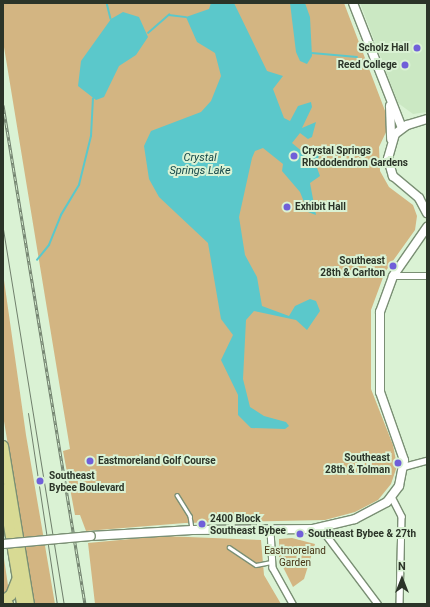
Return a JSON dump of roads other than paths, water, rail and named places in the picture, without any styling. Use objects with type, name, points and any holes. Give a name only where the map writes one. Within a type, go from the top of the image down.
[{"type":"highway","points":[[3,446],[29,604]]},
{"type":"highway","points":[[3,491],[22,604]]},
{"type":"highway","points":[[8,604],[3,601],[11,595],[18,578]]},
{"type":"main road","points":[[353,3],[390,103],[402,128]]},
{"type":"main road","points":[[390,103],[391,139],[388,153],[390,171],[419,198],[427,213]]},
{"type":"main road","points":[[391,139],[402,128],[427,119]]},
{"type":"main road","points":[[3,544],[91,536],[192,530],[271,530],[321,528],[366,515],[392,497],[404,467],[402,445],[384,405],[378,379],[380,312],[393,276],[427,227]]},
{"type":"street","points":[[393,276],[427,276]]},
{"type":"street","points":[[404,467],[427,461]]},
{"type":"street","points":[[392,497],[402,517],[400,604]]},
{"type":"street","points":[[321,528],[378,604]]},
{"type":"street","points":[[271,530],[271,562],[277,580],[293,604]]},
{"type":"lane","points":[[177,495],[190,516],[192,530]]},
{"type":"lane","points":[[230,547],[256,565],[271,562]]},
{"type":"water","name":"Crystal Springs Lake","points":[[211,3],[234,3],[267,71],[283,76],[273,89],[284,118],[290,121],[298,106],[311,102],[312,107],[302,128],[316,122],[312,137],[308,139],[300,133],[292,143],[304,153],[315,146],[321,149],[316,165],[320,176],[310,183],[316,215],[308,212],[300,192],[282,171],[283,164],[263,148],[255,151],[252,158],[239,217],[245,255],[257,277],[262,306],[289,316],[295,306],[310,299],[316,301],[320,311],[307,330],[296,320],[254,311],[246,320],[243,379],[250,407],[264,416],[286,422],[289,426],[285,429],[251,428],[238,415],[238,395],[221,360],[233,335],[221,319],[208,243],[159,197],[149,179],[144,146],[151,131],[201,112],[211,101],[221,76],[215,53],[197,42],[186,17],[209,9]]},
{"type":"water","points":[[290,3],[305,3],[310,17],[312,56],[307,64],[300,61],[296,52]]},
{"type":"water","points":[[123,12],[139,17],[148,37],[136,55],[119,66],[104,97],[96,100],[78,86],[81,61],[111,19]]},
{"type":"waterway","points":[[107,3],[111,19]]},
{"type":"waterway","points":[[148,33],[169,15],[186,17]]},
{"type":"waterway","points":[[312,53],[357,57]]},
{"type":"waterway","points":[[37,260],[49,245],[61,215],[79,185],[91,136],[93,99]]},
{"type":"tram line","points":[[3,229],[64,604]]},
{"type":"tram line","points":[[28,413],[57,604]]},
{"type":"railway","points":[[3,105],[85,604]]},
{"type":"place","name":"Scholz Hall","points":[[417,48]]},
{"type":"place","name":"Reed College","points":[[405,65]]},
{"type":"place","name":"Crystal Springs Rhododendron Gardens","points":[[294,156]]},
{"type":"place","name":"Exhibit Hall","points":[[287,207]]},
{"type":"place","name":"Southeast 28th & Carlton","points":[[393,266]]},
{"type":"place","name":"Eastmoreland Golf Course","points":[[90,461]]},
{"type":"place","name":"Southeast 28th & Tolman","points":[[398,463]]},
{"type":"place","name":"Southeast Bybee Boulevard","points":[[40,481]]},
{"type":"place","name":"2400 Block Southeast Bybee","points":[[202,524]]},
{"type":"place","name":"Southeast Bybee & 27th","points":[[300,534]]},
{"type":"park label","name":"Eastmoreland Garden","points":[[295,556]]}]
